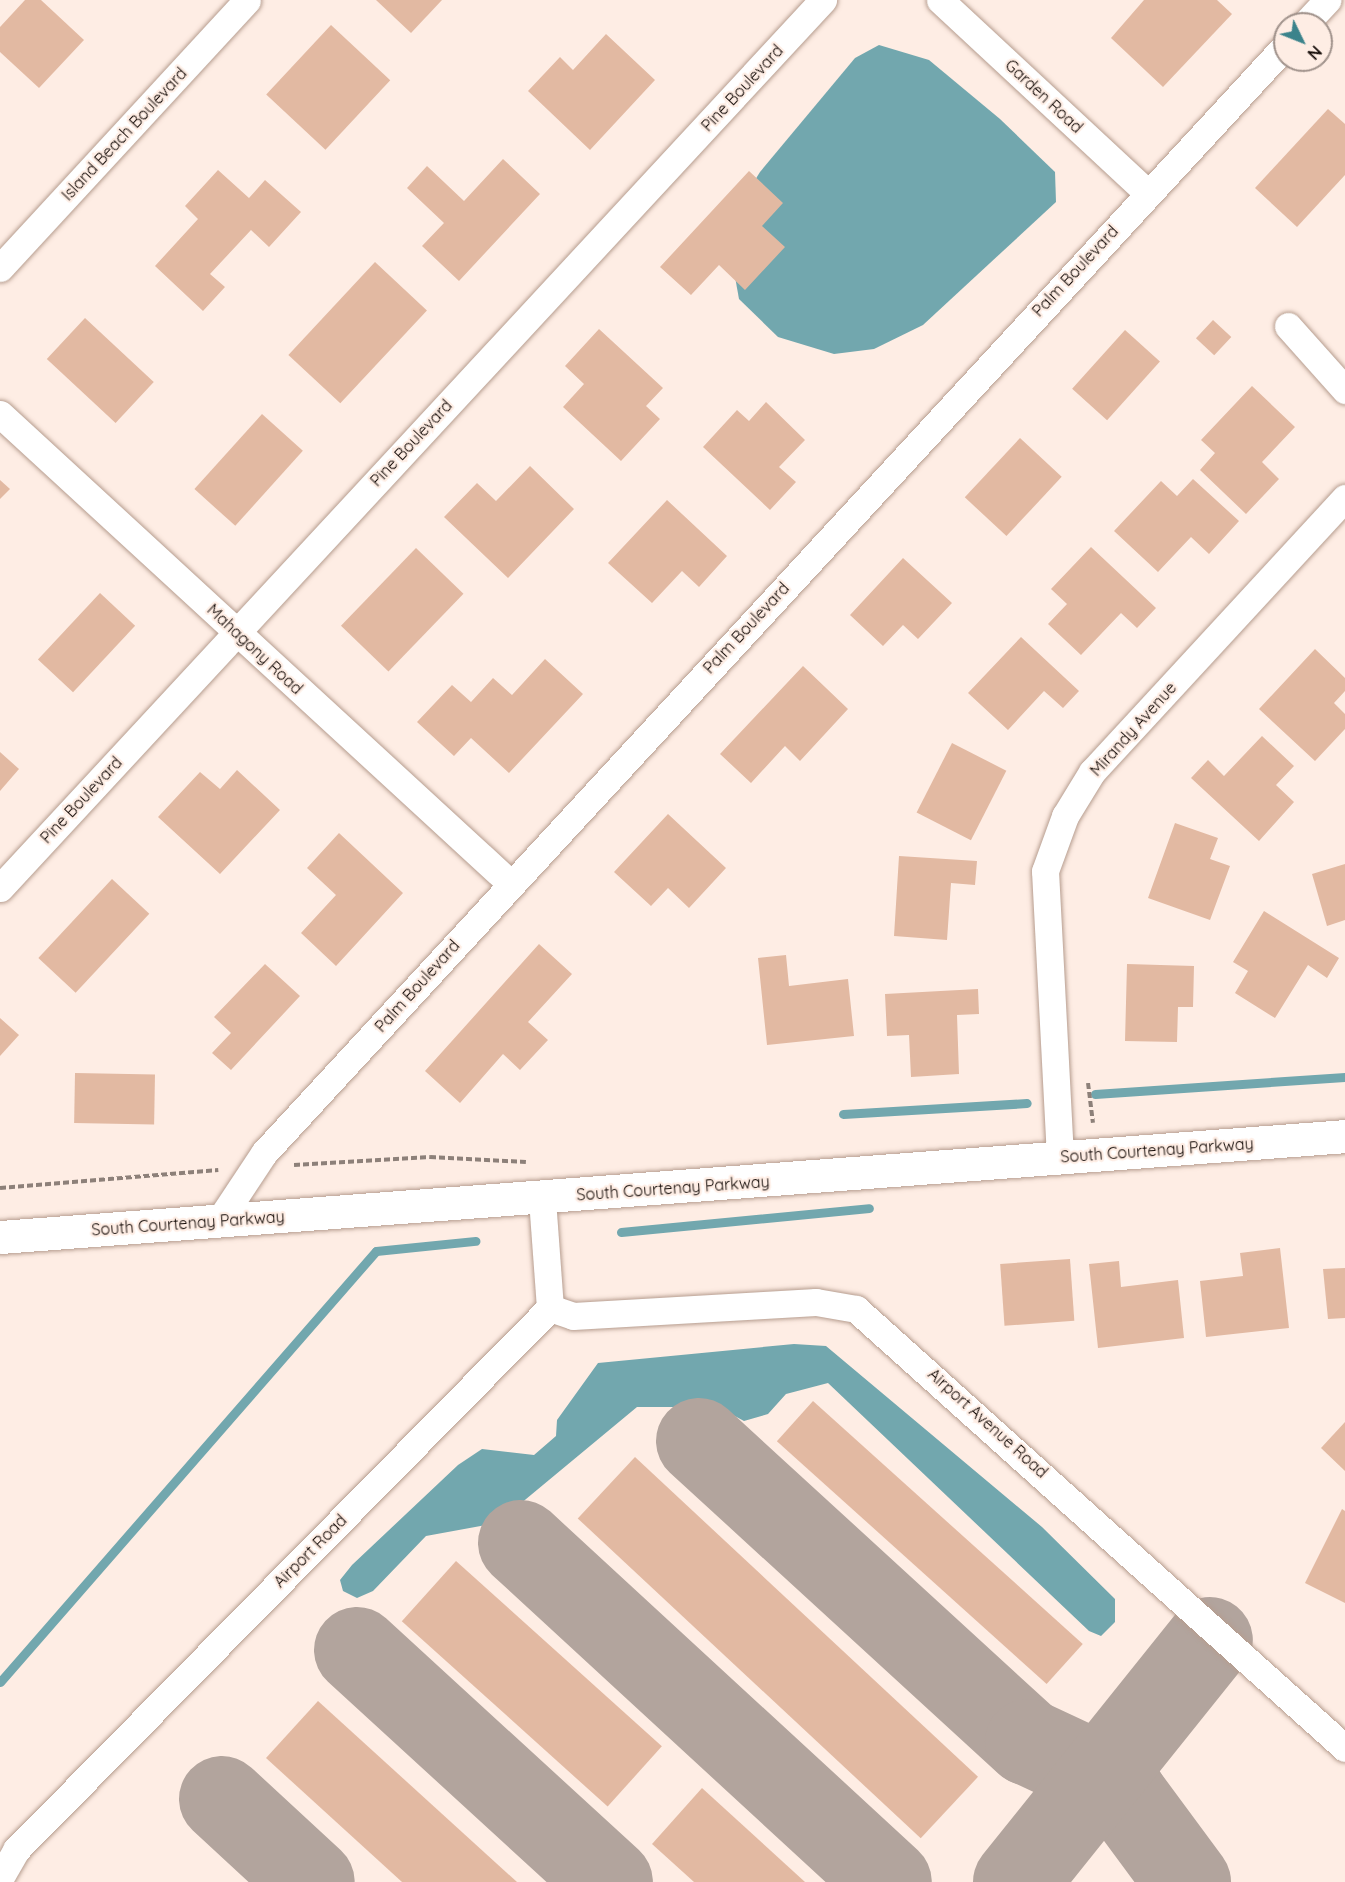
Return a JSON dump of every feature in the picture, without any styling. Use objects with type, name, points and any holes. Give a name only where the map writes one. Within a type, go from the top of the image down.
[{"type":"main road","name":"South Courtenay Parkway","points":[[0,1237],[542,1198],[1059,1143],[1345,1136]]},
{"type":"street","name":"Island Beach Boulevard","points":[[0,268],[247,0]]},
{"type":"street","name":"Pine Boulevard","points":[[0,888],[236,631],[824,0]]},
{"type":"street","name":"Garden Road","points":[[940,0],[1148,193]]},
{"type":"street","points":[[1316,12],[1328,0]]},
{"type":"street","name":"Palm Boulevard","points":[[219,1221],[251,1168],[510,883],[1273,59]]},
{"type":"street","points":[[1288,326],[1345,390]]},
{"type":"street","name":"Mahagony Road","points":[[0,414],[510,883]]},
{"type":"street","name":"Mirandy Avenue","points":[[1059,1143],[1045,871],[1065,816],[1092,772],[1345,498]]},
{"type":"street","points":[[542,1198],[550,1308]]},
{"type":"street","name":"Airport Avenue Road","points":[[550,1308],[573,1316],[816,1302],[856,1309],[1345,1748]]},
{"type":"street","name":"Airport Road","points":[[0,1878],[16,1850],[550,1308]]},
{"type":"path","points":[[1088,1082],[1094,1127]]},
{"type":"path","points":[[1059,1143],[1094,1127],[1106,1126]]},
{"type":"path","points":[[0,1188],[251,1168],[430,1157],[532,1163]]},
{"type":"water","points":[[879,45],[929,60],[1000,119],[1055,172],[1056,202],[923,325],[874,349],[834,354],[778,337],[739,299],[726,227],[760,172],[855,58]]},
{"type":"water","points":[[794,1344],[826,1346],[1042,1527],[1115,1599],[1115,1622],[1101,1636],[1089,1631],[828,1383],[786,1394],[768,1414],[744,1421],[718,1407],[637,1407],[497,1523],[426,1536],[373,1591],[357,1598],[343,1591],[340,1580],[352,1565],[458,1465],[482,1449],[534,1455],[556,1436],[557,1420],[598,1363]]},
{"type":"building","points":[[25,0],[41,0],[84,40],[39,88],[0,52],[0,27]]},
{"type":"building","points":[[376,0],[442,0],[411,33]]},
{"type":"building","points":[[1144,0],[1217,0],[1232,14],[1163,87],[1111,38]]},
{"type":"building","points":[[331,25],[390,80],[325,150],[266,94]]},
{"type":"building","points":[[606,34],[655,80],[590,150],[528,91],[560,57],[573,70]]},
{"type":"building","points":[[1328,109],[1345,124],[1345,175],[1297,227],[1255,188]]},
{"type":"building","points":[[503,159],[540,194],[459,281],[422,246],[444,223],[407,188],[427,166],[464,201]]},
{"type":"building","points":[[218,170],[249,198],[265,180],[301,212],[269,247],[251,230],[210,274],[225,287],[203,311],[155,266],[198,219],[185,206]]},
{"type":"building","points":[[749,171],[783,203],[762,226],[785,247],[745,290],[719,265],[691,295],[660,267]]},
{"type":"building","points":[[375,262],[427,310],[340,403],[288,355]]},
{"type":"building","points":[[85,318],[154,382],[116,423],[47,359]]},
{"type":"building","points":[[1213,320],[1231,337],[1214,355],[1196,338]]},
{"type":"building","points":[[599,329],[663,388],[646,406],[660,419],[621,461],[563,407],[584,384],[565,366]]},
{"type":"building","points":[[1125,330],[1160,361],[1107,420],[1072,389]]},
{"type":"building","points":[[1252,386],[1295,427],[1262,462],[1279,479],[1246,514],[1200,470],[1215,453],[1201,440]]},
{"type":"building","points":[[766,402],[805,440],[779,467],[796,482],[770,510],[703,447],[737,410],[749,421]]},
{"type":"building","points":[[262,414],[303,451],[235,526],[194,489]]},
{"type":"building","points":[[1020,438],[1062,477],[1006,536],[965,497]]},
{"type":"building","points":[[530,466],[574,509],[508,578],[444,517],[477,483],[496,501]]},
{"type":"building","points":[[1193,479],[1239,521],[1209,554],[1191,537],[1158,572],[1114,531],[1161,481],[1177,496]]},
{"type":"building","points":[[0,480],[10,489],[0,499]]},
{"type":"building","points":[[667,500],[727,556],[699,587],[682,571],[652,603],[608,563]]},
{"type":"building","points":[[1091,547],[1156,608],[1137,628],[1121,613],[1081,655],[1048,624],[1067,604],[1051,589]]},
{"type":"building","points":[[416,548],[463,594],[388,672],[341,626]]},
{"type":"building","points":[[903,558],[952,603],[918,639],[903,625],[883,646],[850,615]]},
{"type":"building","points":[[100,593],[135,626],[73,692],[38,660]]},
{"type":"building","points":[[1021,637],[1079,691],[1063,708],[1044,691],[1008,730],[968,693]]},
{"type":"building","points":[[1315,649],[1345,678],[1345,691],[1334,703],[1345,714],[1345,729],[1315,761],[1259,709]]},
{"type":"building","points":[[545,659],[583,694],[509,773],[471,738],[454,756],[417,722],[452,685],[471,702],[493,678],[512,695]]},
{"type":"building","points":[[803,666],[848,709],[800,761],[785,746],[751,783],[720,754]]},
{"type":"building","points":[[1262,736],[1294,766],[1276,785],[1294,802],[1259,841],[1191,778],[1208,760],[1224,776]]},
{"type":"building","points":[[952,743],[1006,771],[971,840],[917,812]]},
{"type":"building","points":[[0,752],[19,769],[0,791]]},
{"type":"building","points":[[237,770],[280,810],[220,874],[158,817],[200,772],[220,789]]},
{"type":"building","points":[[668,814],[726,868],[689,908],[668,888],[651,906],[614,872]]},
{"type":"building","points":[[1175,823],[1218,838],[1210,859],[1230,866],[1210,920],[1148,898]]},
{"type":"building","points":[[339,833],[403,893],[336,966],[301,933],[336,895],[307,868]]},
{"type":"building","points":[[899,856],[977,861],[975,885],[951,883],[947,940],[894,936]]},
{"type":"building","points":[[1345,864],[1345,920],[1327,926],[1312,874]]},
{"type":"building","points":[[112,879],[149,914],[76,993],[38,958]]},
{"type":"building","points":[[1264,911],[1339,958],[1327,978],[1308,965],[1275,1018],[1235,993],[1248,971],[1233,962]]},
{"type":"building","points":[[539,944],[572,974],[528,1022],[548,1040],[520,1070],[503,1054],[460,1103],[425,1071]]},
{"type":"building","points":[[786,955],[789,986],[848,979],[854,1036],[767,1045],[758,958]]},
{"type":"building","points":[[265,964],[300,996],[231,1070],[212,1053],[231,1033],[214,1017]]},
{"type":"building","points":[[1127,964],[1194,966],[1193,1007],[1178,1007],[1177,1042],[1125,1041]]},
{"type":"building","points":[[978,989],[979,1014],[957,1015],[959,1074],[911,1077],[909,1035],[887,1036],[885,994]]},
{"type":"building","points":[[0,1018],[19,1035],[0,1056]]},
{"type":"building","points":[[75,1073],[155,1074],[154,1124],[74,1123]]},
{"type":"building","points":[[1280,1248],[1289,1328],[1206,1337],[1200,1281],[1243,1276],[1240,1253]]},
{"type":"building","points":[[1070,1259],[1074,1321],[1004,1326],[1000,1264]]},
{"type":"building","points":[[1119,1261],[1121,1287],[1178,1280],[1184,1338],[1098,1348],[1089,1264]]},
{"type":"building","points":[[1345,1268],[1345,1318],[1328,1319],[1323,1269]]},
{"type":"building","points":[[813,1401],[1083,1644],[1047,1684],[777,1441]]},
{"type":"building","points":[[1345,1422],[1345,1471],[1321,1448]]},
{"type":"building","points":[[635,1457],[978,1777],[921,1838],[578,1518]]},
{"type":"building","points":[[1342,1509],[1345,1511],[1345,1603],[1305,1583]]},
{"type":"building","points":[[456,1561],[662,1746],[608,1807],[402,1621]]},
{"type":"building","points":[[318,1701],[517,1882],[402,1882],[266,1758]]},
{"type":"building","points":[[702,1788],[805,1882],[694,1882],[652,1844]]},
{"type":"waterway","points":[[1095,1094],[1345,1077]]},
{"type":"waterway","points":[[843,1114],[1027,1103]]},
{"type":"waterway","points":[[621,1232],[869,1208]]},
{"type":"waterway","points":[[0,1682],[376,1251],[475,1241]]},
{"type":"taxiway","points":[[699,1441],[1028,1742],[1101,1776],[1125,1797],[1188,1882]]},
{"type":"taxiway","points":[[521,1543],[889,1882]]},
{"type":"taxiway","points":[[1016,1882],[1210,1640]]},
{"type":"taxiway","points":[[357,1650],[610,1882]]},
{"type":"taxiway","points":[[222,1799],[312,1882]]}]
